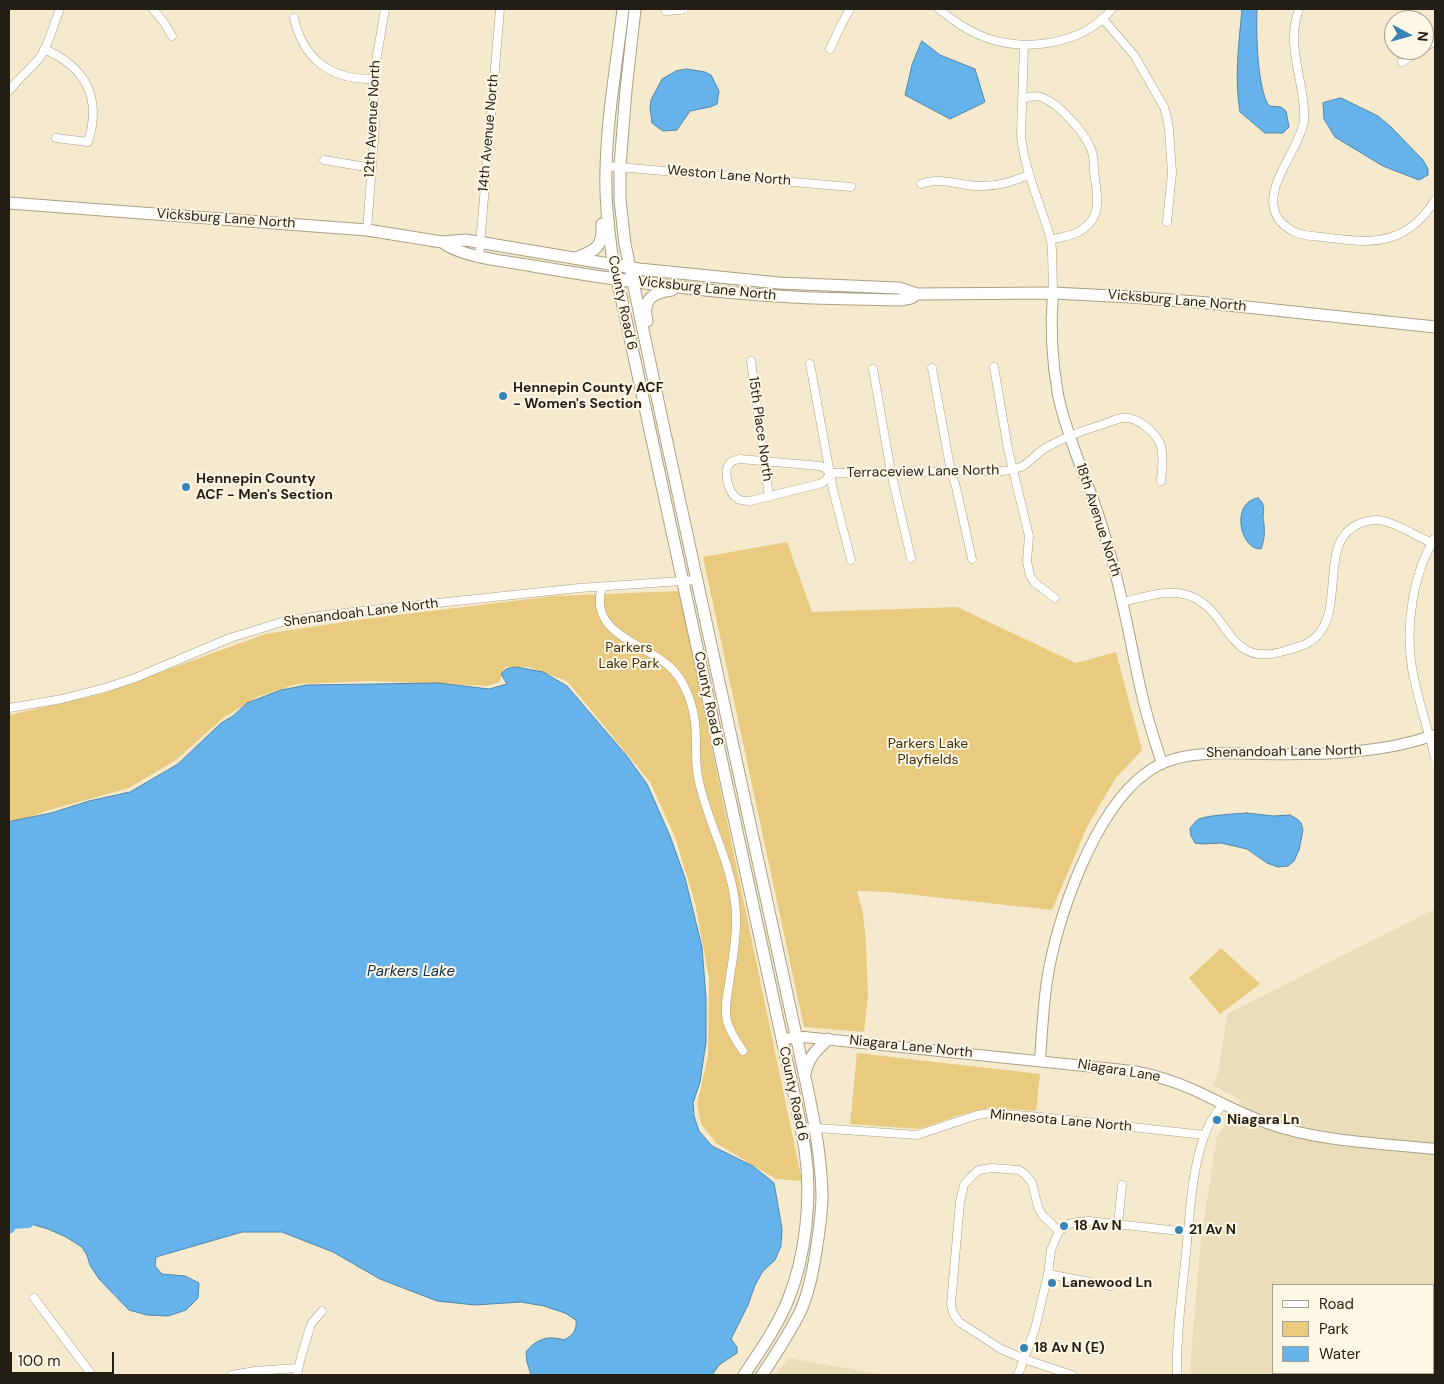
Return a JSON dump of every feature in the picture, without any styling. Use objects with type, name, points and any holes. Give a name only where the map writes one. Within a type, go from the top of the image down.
[{"type":"main road","name":"County Road 6","points":[[623,9],[609,124],[606,168],[607,207],[614,265],[805,1151],[808,1189],[806,1223],[800,1258],[788,1299],[775,1326],[744,1375]]},
{"type":"main road","name":"County Road 6","points":[[635,9],[620,166],[622,225],[632,282],[797,1037],[816,1128],[820,1164],[821,1216],[815,1260],[809,1284],[801,1309],[782,1345],[762,1375]]},
{"type":"main road","points":[[573,259],[591,252],[598,247],[602,240],[600,189],[606,168]]},
{"type":"main road","name":"Vicksburg Lane North","points":[[9,203],[367,230],[442,242],[460,240],[629,268],[779,282],[899,288],[917,294],[1053,293],[1131,297],[1199,302],[1435,327]]},
{"type":"main road","name":"Vicksburg Lane North","points":[[442,242],[450,248],[479,257],[632,282],[832,299],[900,300],[911,298],[917,294]]},
{"type":"main road","points":[[655,387],[656,368],[645,314],[646,303],[660,291],[690,288]]},
{"type":"main road","points":[[804,1075],[812,1055],[828,1039]]},
{"type":"street","points":[[9,91],[18,79],[36,62],[44,49],[60,9]]},
{"type":"street","points":[[153,9],[172,36]]},
{"type":"street","name":"12th Avenue North","points":[[367,230],[375,126],[373,79],[385,9]]},
{"type":"street","name":"14th Avenue North","points":[[479,257],[500,9]]},
{"type":"street","points":[[666,11],[684,9]]},
{"type":"street","points":[[830,49],[850,9]]},
{"type":"street","points":[[938,9],[977,35],[1008,44],[1044,44],[1063,39],[1082,32],[1112,9]]},
{"type":"street","points":[[1299,9],[1293,33],[1304,118],[1298,140],[1274,191],[1273,205],[1280,222],[1295,233],[1368,242],[1397,235],[1410,227],[1422,217],[1435,200]]},
{"type":"street","points":[[294,18],[303,44],[321,65],[333,72],[346,76],[359,79],[373,79]]},
{"type":"street","points":[[1102,18],[1134,55],[1166,113],[1172,173],[1167,222]]},
{"type":"street","name":"18th Avenue North","points":[[1024,44],[1021,136],[1029,175],[1052,250],[1052,339],[1059,397],[1070,436],[1110,554],[1123,602],[1142,695],[1162,764]]},
{"type":"street","points":[[44,49],[70,63],[80,74],[92,99],[92,128],[88,142],[56,138]]},
{"type":"street","points":[[1022,99],[1040,97],[1062,110],[1092,150],[1098,198],[1094,217],[1080,231],[1050,240]]},
{"type":"street","points":[[324,160],[372,168]]},
{"type":"street","name":"Weston Lane North","points":[[606,168],[620,166],[851,187]]},
{"type":"street","points":[[921,184],[936,180],[980,186],[997,186],[1029,175]]},
{"type":"street","name":"15th Place North","points":[[751,361],[769,497]]},
{"type":"street","points":[[810,364],[830,473],[851,560]]},
{"type":"street","points":[[994,367],[1004,431],[1030,536],[1027,561],[1030,576],[1041,589],[1055,598]]},
{"type":"street","points":[[932,368],[951,472],[972,559]]},
{"type":"street","points":[[873,369],[891,472],[911,558]]},
{"type":"street","name":"Terraceview Lane North","points":[[764,461],[740,459],[730,463],[727,468],[727,474],[732,495],[737,499],[750,502],[824,482],[830,473],[1014,470],[1023,466],[1048,446],[1070,436],[1122,418],[1130,418],[1137,421],[1157,439],[1161,447],[1162,481]]},
{"type":"street","points":[[764,461],[820,466],[830,473]]},
{"type":"street","points":[[1123,602],[1162,594],[1181,594],[1191,597],[1209,608],[1239,646],[1249,652],[1260,655],[1272,655],[1306,644],[1324,626],[1330,611],[1338,546],[1342,537],[1358,524],[1368,521],[1387,522],[1433,541],[1420,571],[1414,594],[1410,642],[1412,667],[1432,736],[1435,758]]},
{"type":"street","name":"Shenandoah Lane North","points":[[9,708],[62,699],[108,687],[135,678],[230,638],[282,622],[325,615],[579,588],[697,580]]},
{"type":"street","points":[[602,587],[600,594],[601,612],[607,624],[618,634],[655,655],[670,667],[681,681],[689,698],[694,716],[698,777],[727,865],[734,894],[736,938],[726,1006],[727,1022],[735,1040],[743,1051]]},
{"type":"street","name":"Shenandoah Lane North","points":[[1162,764],[1192,755],[1207,754],[1334,754],[1367,751],[1432,736]]},
{"type":"street","points":[[1040,1060],[1048,975],[1064,909],[1076,879],[1106,819],[1123,794],[1134,782],[1162,764]]},
{"type":"street","name":"Niagara Lane North","points":[[782,1039],[797,1037],[828,1039],[1040,1060]]},
{"type":"street","name":"Niagara Lane","points":[[1040,1060],[1117,1068],[1151,1074],[1178,1083],[1223,1104]]},
{"type":"street","points":[[1177,1375],[1178,1325],[1195,1175],[1204,1135],[1214,1115],[1223,1104],[1266,1123],[1297,1132],[1328,1138],[1435,1149]]},
{"type":"street","name":"Minnesota Lane North","points":[[800,1128],[917,1135],[976,1115],[991,1113],[1040,1116],[1204,1135]]},
{"type":"street","points":[[1059,1231],[1042,1215],[1032,1183],[1026,1175],[1019,1170],[992,1168],[979,1170],[964,1185],[960,1202],[951,1304],[953,1313],[959,1322],[1001,1349],[1072,1375]]},
{"type":"street","points":[[1118,1225],[1122,1185]]},
{"type":"street","points":[[1018,1375],[1035,1329],[1052,1250],[1059,1231],[1069,1224],[1089,1221],[1188,1232]]},
{"type":"street","points":[[1048,1274],[1111,1286]]},
{"type":"street","points":[[34,1298],[92,1375]]},
{"type":"street","points":[[232,1375],[255,1371],[298,1372],[311,1324],[322,1311]]},
{"type":"shaded area","points":[[1435,909],[1435,1375],[1191,1375],[1190,1367],[1201,1239],[1217,1136],[1242,1101],[1213,1085],[1219,1069],[1227,1014]]},
{"type":"shaded area","points":[[789,1358],[879,1374],[879,1375],[775,1375]]},
{"type":"green space","name":"Parkers Lake Playfields","points":[[787,542],[812,612],[957,607],[1076,663],[1116,652],[1142,750],[1115,779],[1087,827],[1052,910],[888,892],[857,891],[863,913],[866,943],[868,997],[864,1032],[804,1027],[703,557]]},
{"type":"green space","name":"Parkers Lake Park","points":[[679,591],[802,1181],[776,1179],[716,1143],[701,1124],[697,1104],[708,1056],[709,978],[695,903],[675,837],[650,782],[567,681],[529,667],[505,667],[499,682],[488,686],[370,681],[297,684],[257,697],[223,718],[176,760],[129,788],[46,811],[9,825],[9,715],[101,694],[265,634],[357,620],[554,596]]},
{"type":"green space","points":[[1221,948],[1260,984],[1220,1014],[1189,978]]},
{"type":"green space","points":[[857,1053],[1040,1074],[1036,1111],[988,1108],[919,1129],[850,1124]]},
{"type":"water","points":[[1242,9],[1257,9],[1257,45],[1262,86],[1269,106],[1281,107],[1286,111],[1289,127],[1283,133],[1265,133],[1240,112],[1237,73]]},
{"type":"water","points":[[922,41],[940,55],[975,69],[985,102],[950,119],[905,95],[912,65]]},
{"type":"water","points":[[687,69],[711,75],[719,91],[717,104],[690,111],[677,130],[663,131],[652,123],[651,100],[662,79],[676,71]]},
{"type":"water","points":[[1341,98],[1378,116],[1391,127],[1423,160],[1428,169],[1428,175],[1419,180],[1383,166],[1335,137],[1324,119],[1323,103]]},
{"type":"water","points":[[1258,498],[1262,502],[1264,509],[1264,540],[1261,549],[1254,547],[1248,542],[1243,534],[1241,525],[1241,516],[1244,508],[1249,501]]},
{"type":"water","name":"Parkers Lake","points":[[517,667],[543,672],[567,686],[626,755],[647,784],[670,836],[685,878],[702,947],[706,998],[706,1042],[700,1082],[693,1103],[694,1116],[699,1131],[712,1146],[753,1166],[774,1183],[782,1229],[781,1246],[775,1260],[763,1271],[755,1285],[748,1305],[731,1339],[737,1347],[737,1353],[719,1365],[712,1375],[531,1375],[526,1352],[543,1339],[564,1340],[575,1330],[576,1320],[565,1313],[544,1306],[521,1302],[475,1305],[437,1301],[380,1279],[333,1252],[282,1232],[242,1232],[156,1257],[155,1266],[162,1274],[185,1276],[199,1283],[198,1298],[186,1310],[168,1316],[147,1315],[129,1310],[99,1279],[82,1247],[48,1229],[31,1224],[12,1223],[9,1218],[9,823],[130,792],[178,764],[221,723],[233,716],[247,703],[281,690],[307,685],[438,683],[489,689],[507,684],[501,674],[506,669]]},
{"type":"water","points":[[1247,813],[1273,816],[1290,815],[1301,823],[1303,830],[1299,850],[1294,861],[1288,866],[1278,867],[1267,863],[1247,849],[1221,843],[1195,843],[1191,836],[1190,828],[1199,819]]},
{"type":"waterway","points":[[9,1228],[12,1223],[28,1222]]},
{"type":"place","name":"Hennepin County ACF - Women's Section","points":[[503,396]]},
{"type":"place","name":"Hennepin County ACF - Men's Section","points":[[186,487]]},
{"type":"place","name":"Niagara Ln","points":[[1217,1120]]},
{"type":"place","name":"18 Av N","points":[[1064,1226]]},
{"type":"place","name":"21 Av N","points":[[1179,1230]]},
{"type":"place","name":"Lanewood Ln","points":[[1052,1283]]},
{"type":"place","name":"18 Av N (E)","points":[[1024,1348]]}]
